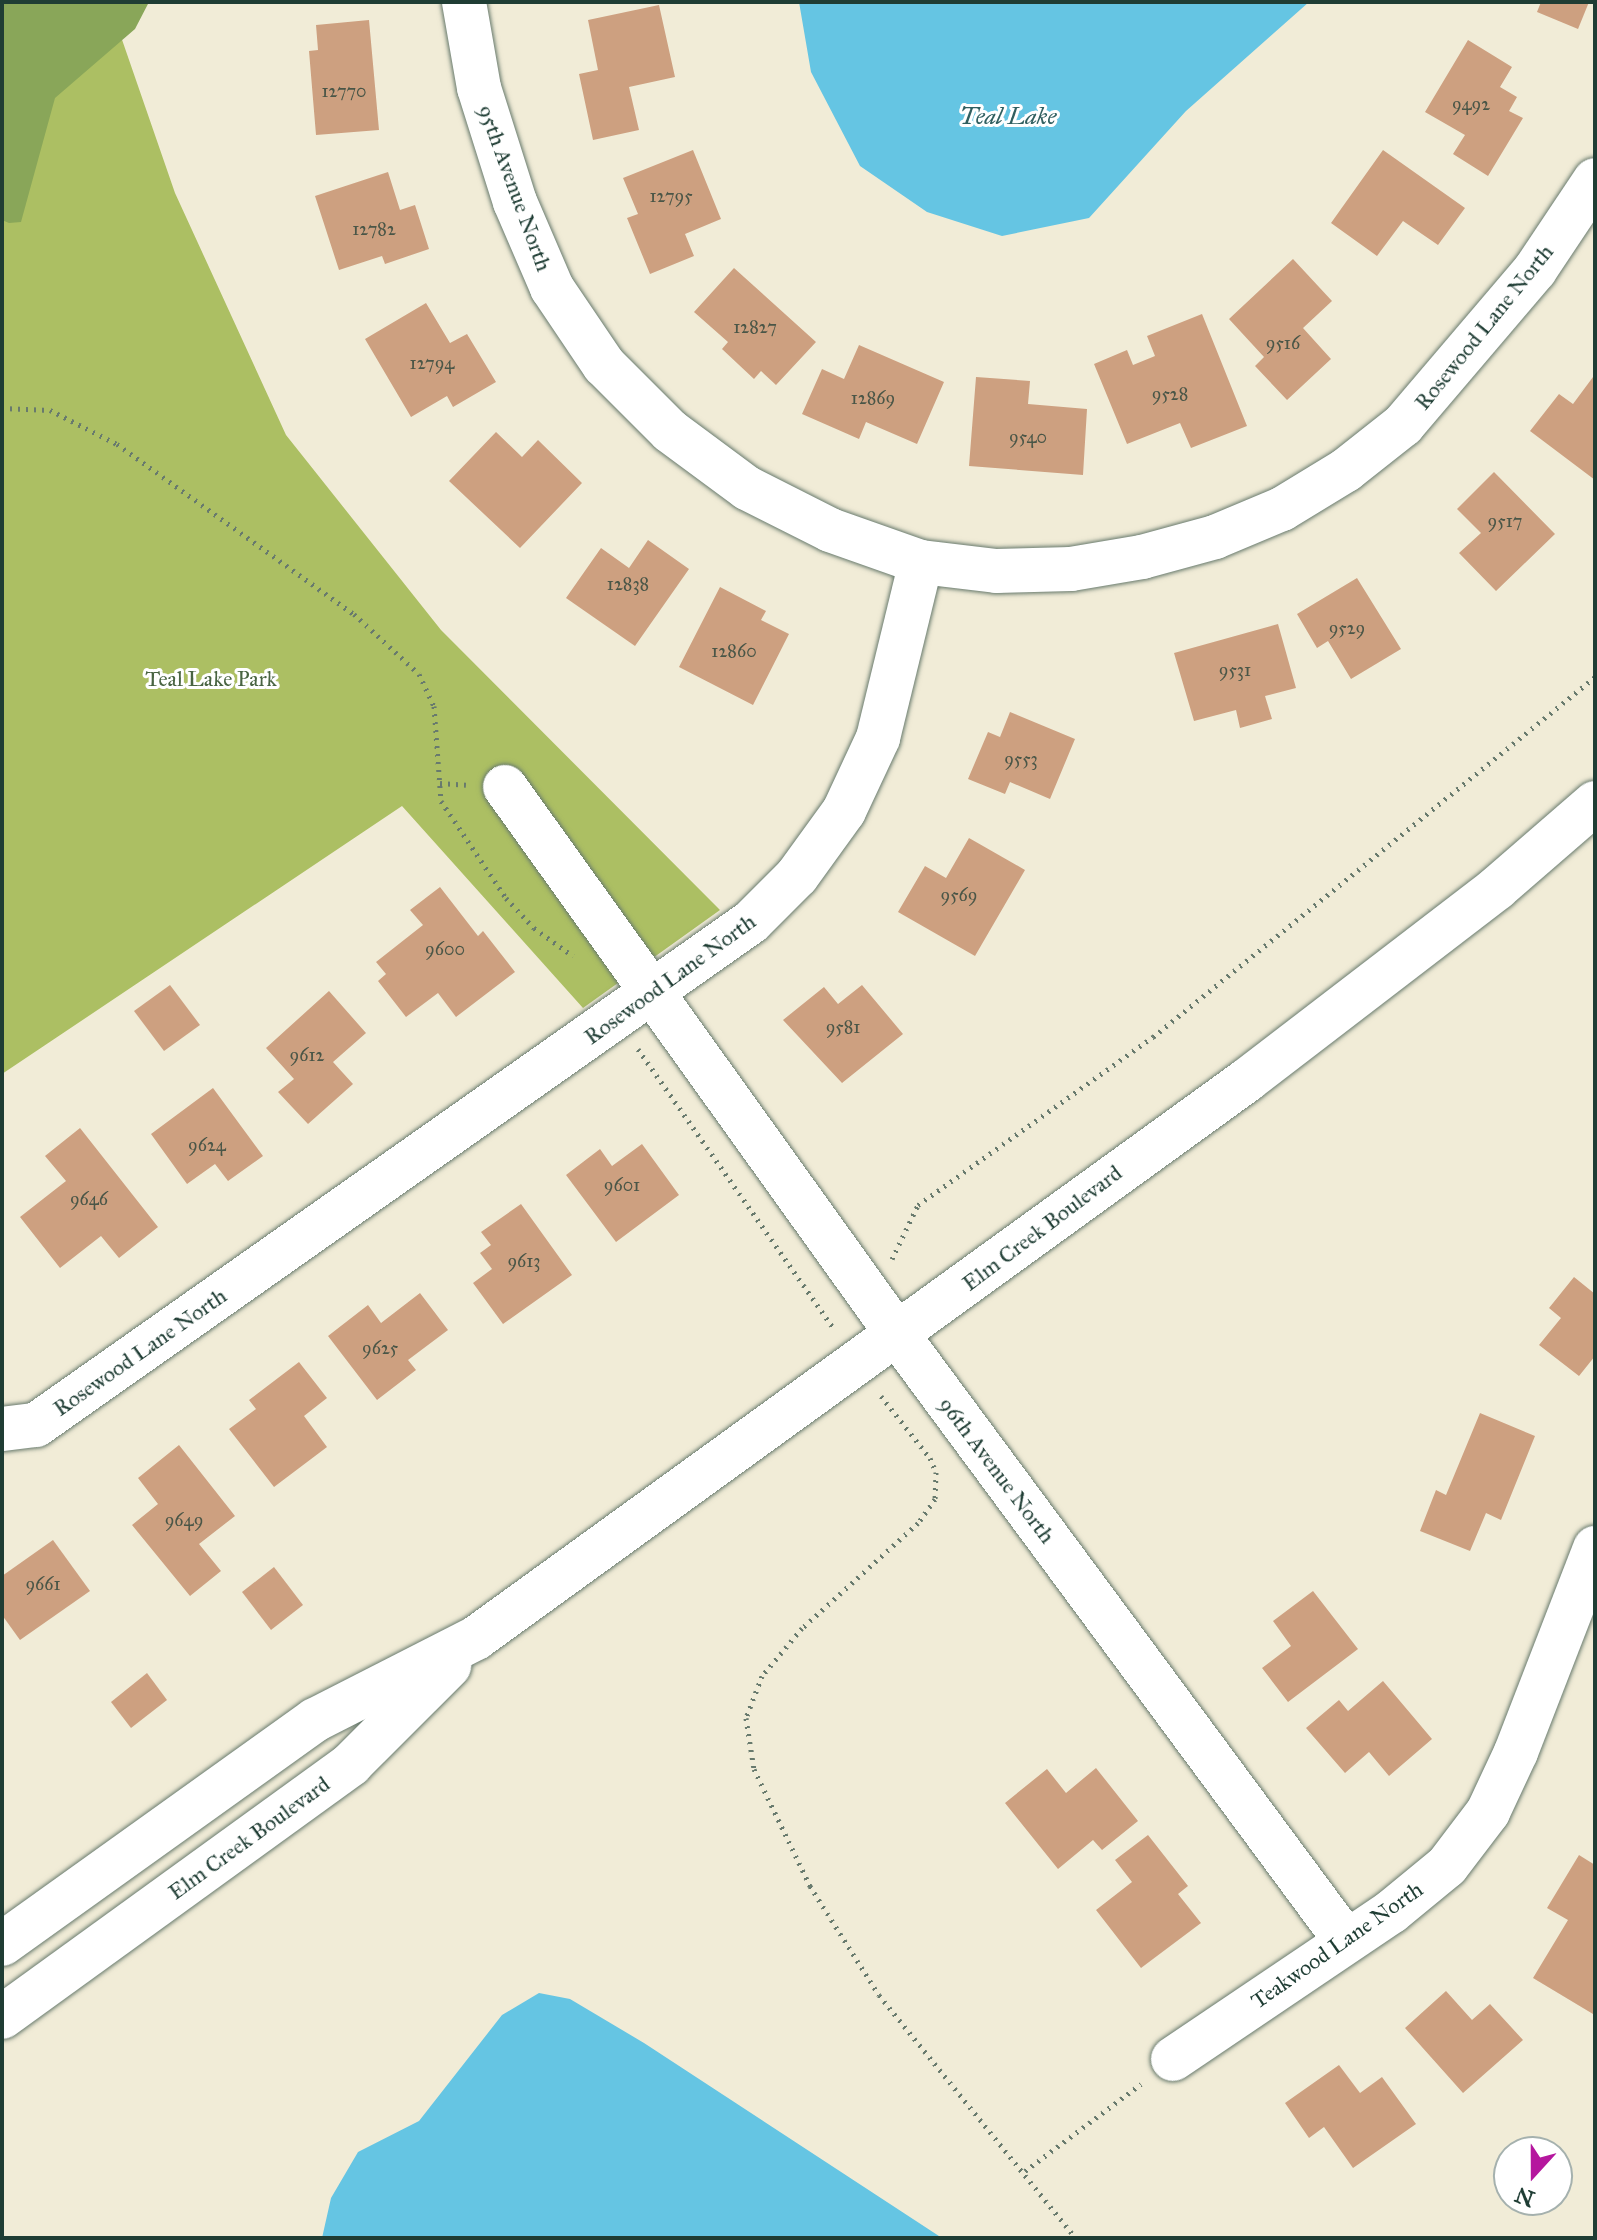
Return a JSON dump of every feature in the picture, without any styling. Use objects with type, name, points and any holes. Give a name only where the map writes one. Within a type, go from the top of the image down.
[{"type":"street","name":"95th Avenue North","points":[[464,2],[479,88],[515,202],[552,288],[604,365],[670,431],[747,488],[830,530],[921,562]]},
{"type":"street","name":"Rosewood Lane North","points":[[2,1429],[36,1425],[652,995],[751,922],[797,876],[844,811],[878,738],[921,562],[996,571],[1071,569],[1142,557],[1215,537],[1282,509],[1346,470],[1403,425],[1535,270],[1595,180]]},
{"type":"street","name":"96th Avenue North","points":[[505,787],[897,1334],[1346,1941]]},
{"type":"street","name":"Elm Creek Boulevard","points":[[2,1944],[315,1720],[476,1638],[1247,1080],[1497,888],[1595,803]]},
{"type":"street","name":"Teakwood Lane North","points":[[1173,2059],[1391,1912],[1447,1866],[1488,1812],[1595,1548]]},
{"type":"street","name":"Elm Creek Boulevard","points":[[2,2017],[351,1764],[476,1638]]},
{"type":"path","points":[[2,408],[50,410],[117,444],[354,614],[419,674],[434,706],[441,801],[506,898],[534,928],[579,960]]},
{"type":"path","points":[[895,1257],[918,1205],[1153,1037],[1595,677]]},
{"type":"path","points":[[637,1047],[828,1319]]},
{"type":"path","points":[[897,1417],[930,1458],[936,1472],[935,1499],[918,1523],[778,1655],[752,1696],[747,1735],[768,1805],[844,1941],[879,1995],[1025,2171],[1076,2238]]},
{"type":"path","points":[[1025,2171],[1173,2059]]},
{"type":"green space","name":"Teal Lake Park","points":[[2,2],[109,2],[175,193],[286,435],[441,630],[720,910],[583,1008],[402,806],[2,1074]]},
{"type":"green space","points":[[2,2],[149,2],[135,29],[55,98],[21,222],[9,223],[2,220]]},
{"type":"water","name":"Teal Lake","points":[[799,2],[1309,2],[1186,111],[1089,218],[1002,236],[927,212],[860,166],[811,72]]},
{"type":"water","points":[[539,1993],[570,1999],[644,2043],[942,2238],[322,2238],[331,2198],[358,2152],[419,2121],[502,2015]]},
{"type":"building","points":[[1541,2],[1589,2],[1578,29],[1537,12]]},
{"type":"building","points":[[659,5],[675,77],[629,87],[639,130],[593,140],[579,74],[598,70],[588,20]]},
{"type":"building","points":[[369,20],[379,130],[316,135],[309,51],[318,50],[316,25]]},
{"type":"building","points":[[1468,40],[1512,67],[1500,87],[1517,97],[1509,111],[1523,118],[1488,176],[1453,154],[1465,135],[1425,112]]},
{"type":"building","points":[[693,150],[721,219],[685,234],[694,256],[650,274],[627,218],[638,214],[623,178]]},
{"type":"building","points":[[1383,150],[1465,208],[1438,245],[1403,221],[1377,256],[1331,223]]},
{"type":"building","points":[[388,172],[400,210],[415,205],[429,249],[385,264],[382,256],[339,270],[315,196]]},
{"type":"building","points":[[1293,259],[1332,301],[1303,328],[1331,359],[1287,400],[1255,366],[1264,357],[1229,319]]},
{"type":"building","points":[[734,268],[816,342],[776,385],[761,371],[754,379],[722,349],[728,342],[694,312]]},
{"type":"building","points":[[426,303],[450,343],[467,334],[496,382],[453,407],[447,396],[411,417],[365,339]]},
{"type":"building","points":[[1202,314],[1247,426],[1191,448],[1180,423],[1127,444],[1094,364],[1127,350],[1133,365],[1155,356],[1147,336]]},
{"type":"building","points":[[859,345],[944,382],[917,444],[866,422],[859,439],[802,414],[822,369],[844,379]]},
{"type":"building","points":[[976,377],[1030,381],[1028,404],[1087,409],[1083,475],[969,466]]},
{"type":"building","points":[[1593,377],[1595,480],[1530,431],[1559,394],[1573,404]]},
{"type":"building","points":[[496,432],[522,457],[538,440],[582,483],[520,548],[449,481]]},
{"type":"building","points":[[1494,472],[1555,534],[1496,591],[1459,553],[1481,533],[1457,509]]},
{"type":"building","points":[[648,540],[689,569],[635,646],[566,598],[601,548],[629,568]]},
{"type":"building","points":[[1357,578],[1401,649],[1351,679],[1328,641],[1317,648],[1297,614]]},
{"type":"building","points":[[720,587],[766,611],[761,620],[789,634],[753,705],[679,667]]},
{"type":"building","points":[[1278,624],[1296,688],[1265,696],[1272,719],[1240,728],[1236,710],[1194,721],[1174,653]]},
{"type":"building","points":[[1010,712],[1075,739],[1050,799],[1010,782],[1005,794],[968,779],[988,732],[1000,737]]},
{"type":"building","points":[[969,838],[1025,870],[975,956],[898,912],[925,866],[946,878]]},
{"type":"building","points":[[440,887],[478,936],[483,931],[515,972],[456,1017],[438,993],[406,1017],[378,981],[386,974],[376,962],[423,925],[410,910]]},
{"type":"building","points":[[170,985],[200,1025],[164,1051],[134,1011]]},
{"type":"building","points":[[862,985],[903,1034],[842,1083],[783,1020],[824,987],[838,1004]]},
{"type":"building","points":[[329,991],[366,1033],[333,1062],[353,1084],[308,1124],[278,1092],[294,1079],[266,1048]]},
{"type":"building","points":[[213,1088],[263,1156],[228,1181],[215,1164],[187,1184],[151,1134]]},
{"type":"building","points":[[80,1128],[158,1227],[119,1258],[101,1236],[60,1268],[20,1217],[66,1181],[45,1156]]},
{"type":"building","points":[[642,1144],[679,1195],[616,1242],[566,1175],[600,1149],[612,1166]]},
{"type":"building","points":[[521,1204],[572,1275],[503,1324],[473,1283],[492,1269],[480,1253],[491,1245],[481,1232]]},
{"type":"building","points":[[1574,1277],[1595,1294],[1595,1356],[1579,1376],[1539,1345],[1561,1318],[1549,1308]]},
{"type":"building","points":[[420,1293],[448,1330],[408,1360],[416,1370],[377,1400],[328,1336],[368,1305],[381,1323]]},
{"type":"building","points":[[299,1362],[327,1398],[304,1416],[327,1447],[274,1487],[229,1429],[256,1409],[249,1400]]},
{"type":"building","points":[[1480,1413],[1535,1436],[1501,1520],[1486,1513],[1470,1551],[1420,1531],[1436,1490],[1446,1495]]},
{"type":"building","points":[[179,1445],[235,1516],[199,1544],[221,1571],[190,1596],[132,1525],[158,1504],[138,1478]]},
{"type":"building","points":[[53,1540],[90,1591],[20,1640],[2,1615],[2,1576]]},
{"type":"building","points":[[274,1567],[303,1605],[271,1630],[242,1592]]},
{"type":"building","points":[[1313,1591],[1358,1649],[1288,1702],[1262,1668],[1291,1646],[1273,1621]]},
{"type":"building","points":[[147,1673],[167,1700],[131,1728],[111,1702]]},
{"type":"building","points":[[1383,1681],[1432,1739],[1389,1776],[1369,1752],[1345,1773],[1306,1728],[1339,1700],[1348,1711]]},
{"type":"building","points":[[1096,1768],[1138,1821],[1102,1850],[1093,1840],[1058,1869],[1005,1803],[1047,1769],[1066,1793]]},
{"type":"building","points":[[1148,1835],[1188,1886],[1178,1894],[1201,1923],[1141,1968],[1096,1910],[1132,1882],[1115,1860]]},
{"type":"building","points":[[1579,1855],[1595,1865],[1593,2014],[1533,1978],[1568,1920],[1547,1908]]},
{"type":"building","points":[[1446,1991],[1472,2020],[1490,2004],[1523,2040],[1463,2093],[1405,2028]]},
{"type":"building","points":[[1339,2065],[1360,2093],[1382,2077],[1416,2124],[1353,2168],[1324,2127],[1309,2138],[1285,2103]]}]
